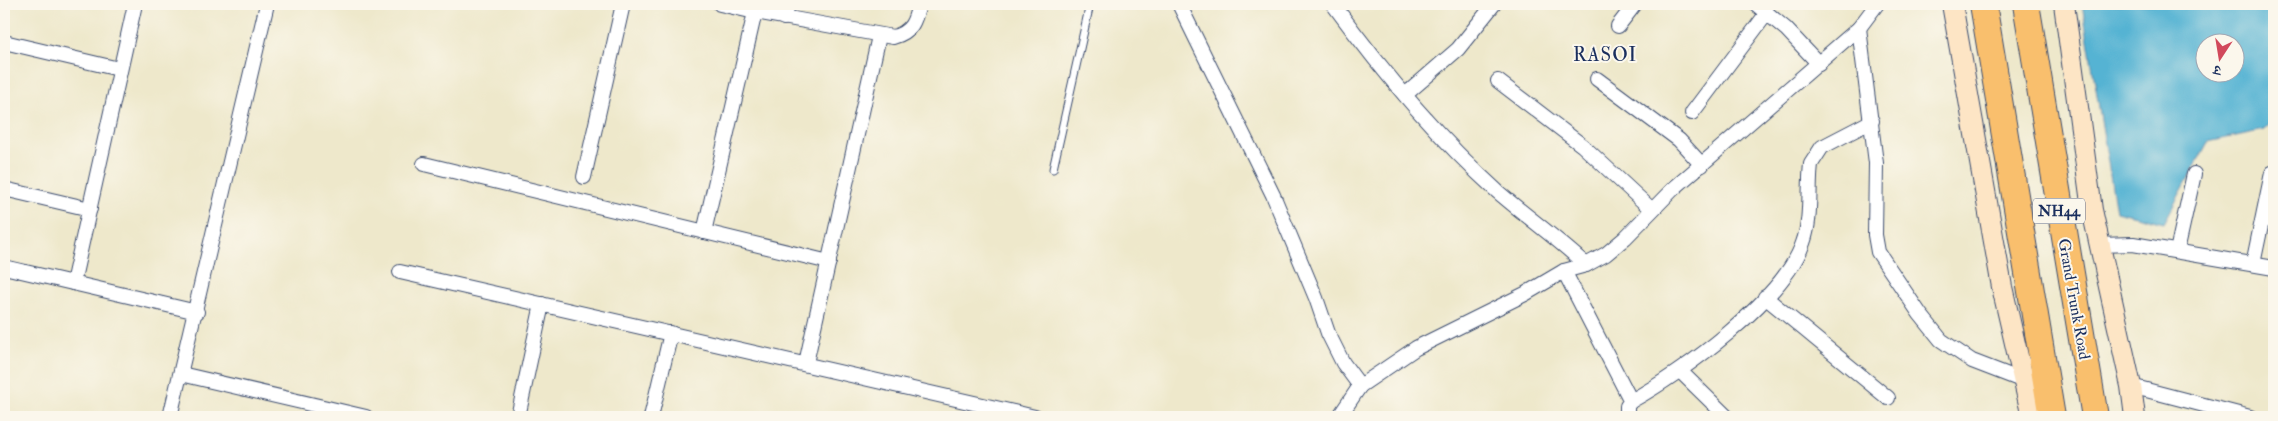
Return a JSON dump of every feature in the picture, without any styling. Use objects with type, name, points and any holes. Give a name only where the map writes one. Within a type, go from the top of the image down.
[{"type":"highway","name":"NH44","points":[[1983,4],[2052,417]]},
{"type":"highway","name":"Grand Trunk Road","points":[[2026,4],[2096,417]]},
{"type":"street","points":[[74,283],[119,69],[135,4]]},
{"type":"street","points":[[170,417],[197,312],[267,4]]},
{"type":"street","points":[[584,177],[623,4]]},
{"type":"street","points":[[720,4],[755,12],[786,11],[878,36],[893,37],[903,35],[912,28],[919,4]]},
{"type":"street","points":[[1179,4],[1273,195],[1316,298],[1328,333],[1343,362],[1360,386]]},
{"type":"street","points":[[1333,4],[1405,95],[1466,162],[1498,192],[1586,265]]},
{"type":"street","points":[[1405,95],[1458,49],[1494,4]]},
{"type":"street","points":[[1618,26],[1636,4]]},
{"type":"street","points":[[1756,4],[1819,64]]},
{"type":"street","points":[[1340,417],[1360,386],[1416,348],[1525,294],[1564,272],[1586,265],[1606,254],[1625,238],[1651,209],[1859,28],[1877,4]]},
{"type":"street","points":[[1952,4],[2002,287],[2032,417]]},
{"type":"street","points":[[2064,4],[2092,210],[2131,386],[2135,417]]},
{"type":"street","points":[[704,232],[755,12]]},
{"type":"street","points":[[1692,113],[1767,13]]},
{"type":"street","points":[[1859,28],[1876,163],[1875,235],[1878,252],[1941,340],[1972,360],[2024,381]]},
{"type":"street","points":[[806,363],[878,36]]},
{"type":"street","points":[[4,42],[119,69]]},
{"type":"street","points":[[1598,79],[1679,140],[1702,165]]},
{"type":"street","points":[[1498,81],[1583,146],[1651,209]]},
{"type":"street","points":[[1628,417],[1626,414],[1627,406],[1631,401],[1680,370],[1716,343],[1765,297],[1791,268],[1804,243],[1810,171],[1816,153],[1822,147],[1872,121]]},
{"type":"street","points":[[424,164],[829,262]]},
{"type":"street","points":[[2252,264],[2272,173]]},
{"type":"street","points":[[2177,251],[2194,174]]},
{"type":"street","points":[[4,189],[90,209]]},
{"type":"street","points":[[2100,245],[2133,244],[2274,268]]},
{"type":"street","points":[[4,268],[197,312]]},
{"type":"street","points":[[400,272],[806,363],[1035,417]]},
{"type":"street","points":[[1564,272],[1631,401]]},
{"type":"street","points":[[1765,297],[1888,398]]},
{"type":"street","points":[[518,417],[542,304]]},
{"type":"street","points":[[651,417],[671,333]]},
{"type":"street","points":[[1680,370],[1727,417]]},
{"type":"street","points":[[181,374],[366,417]]},
{"type":"street","points":[[2131,386],[2250,417]]},
{"type":"lane","points":[[1053,169],[1090,4]]},
{"type":"water","points":[[2082,4],[2274,4],[2274,117],[2264,130],[2208,142],[2164,223],[2116,211]]},
{"type":"district","name":"RASOI","points":[[1605,55]]}]
